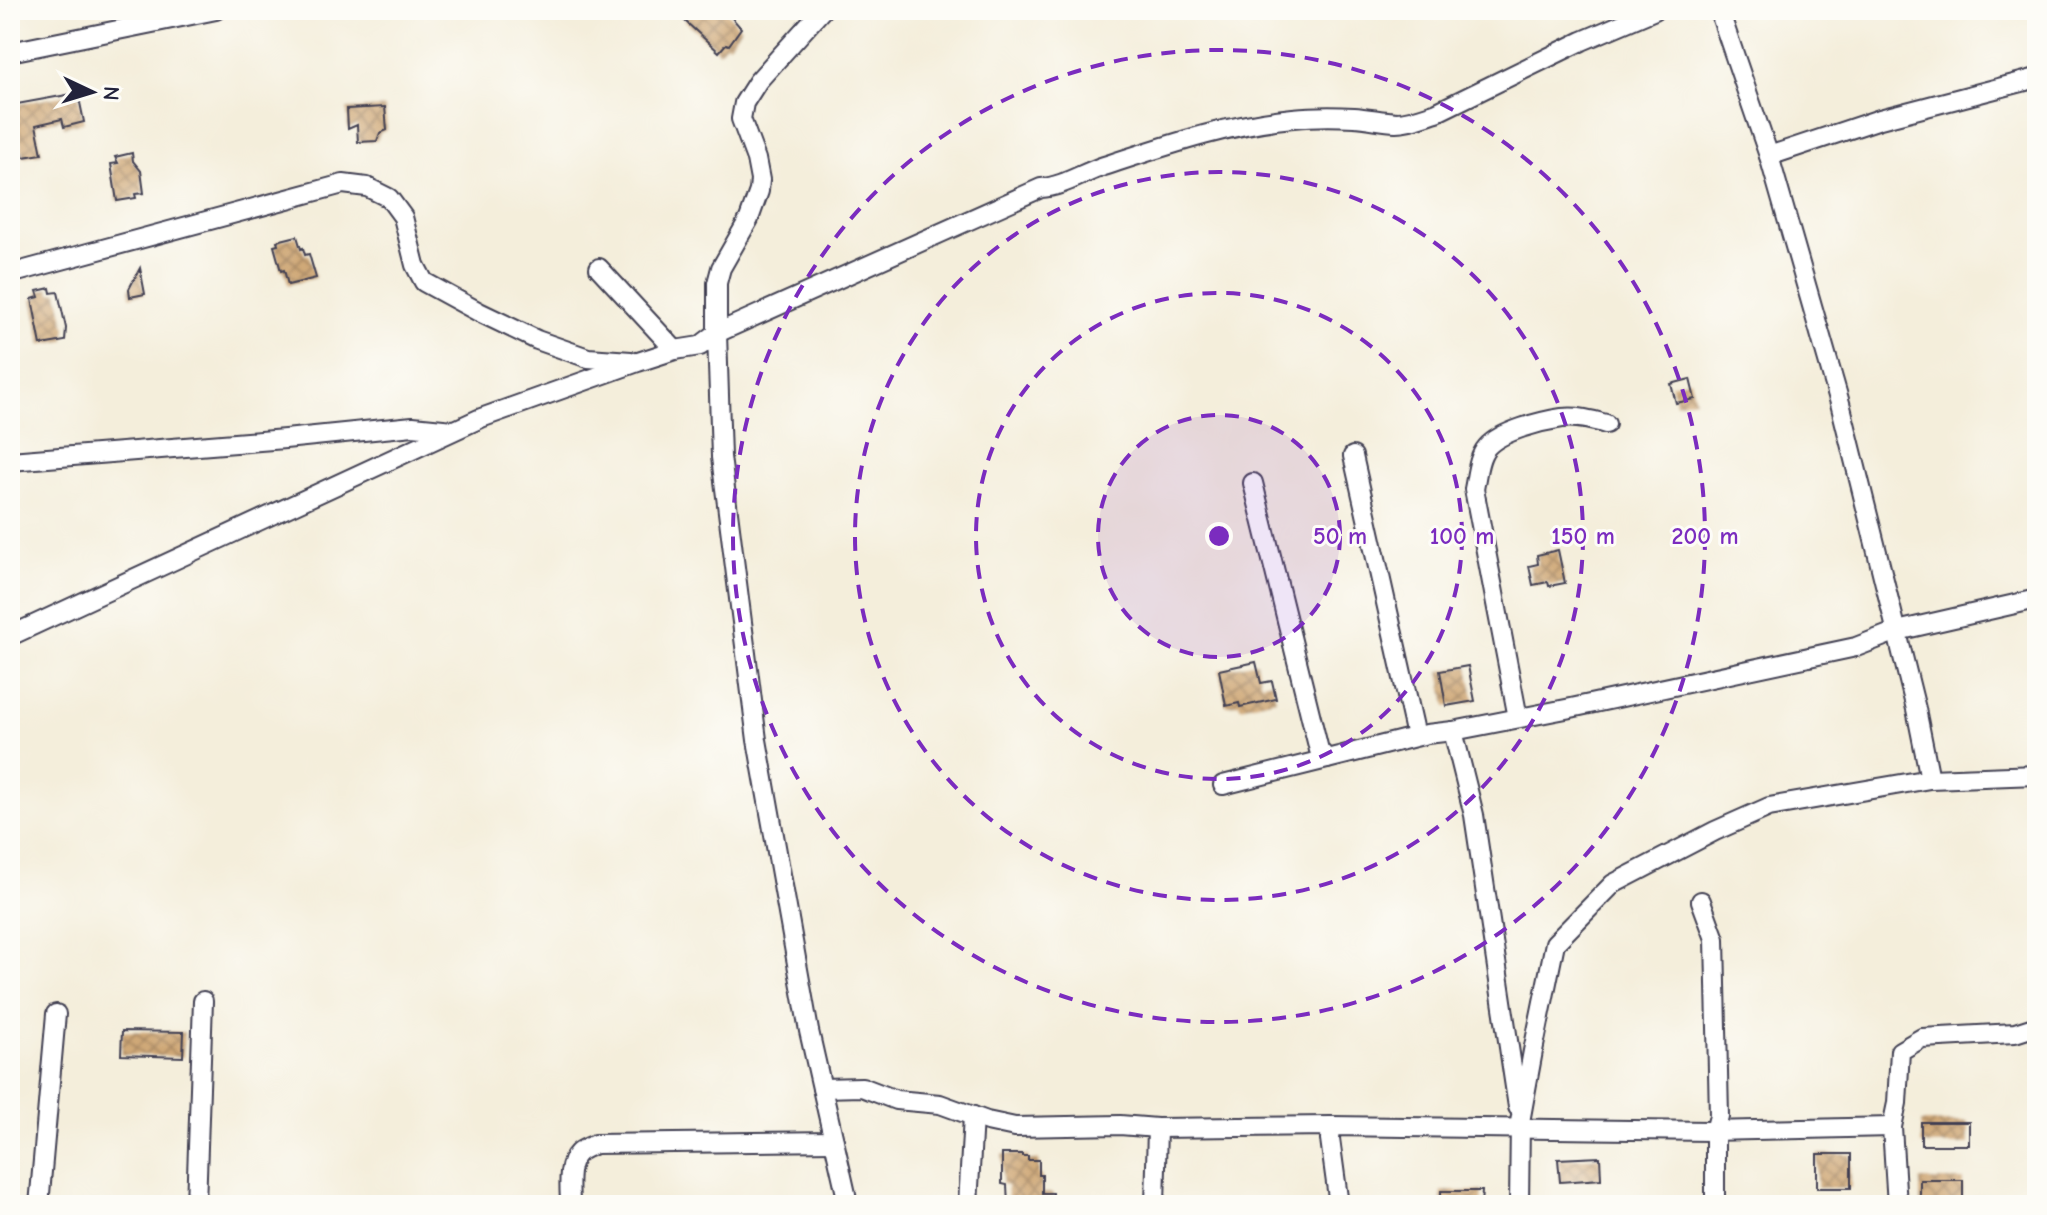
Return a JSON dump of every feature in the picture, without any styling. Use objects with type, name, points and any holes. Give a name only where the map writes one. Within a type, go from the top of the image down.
[{"type":"street","points":[[10,52],[216,10]]},
{"type":"street","points":[[822,10],[758,81],[744,103],[741,119],[756,159],[759,191],[749,219],[721,268],[717,283],[717,333],[721,457],[757,740],[809,1031],[847,1205]]},
{"type":"street","points":[[10,636],[481,418],[638,362],[700,346],[717,333],[1041,188],[1052,187],[1085,172],[1189,139],[1250,125],[1290,118],[1354,117],[1396,122],[1416,119],[1655,10]]},
{"type":"street","points":[[1719,10],[1769,156],[1840,403],[1916,709],[1930,779]]},
{"type":"street","points":[[1769,156],[1880,119],[2037,78]]},
{"type":"street","points":[[10,274],[343,184],[367,187],[389,198],[403,217],[415,265],[424,282],[537,340],[588,358],[638,362]]},
{"type":"street","points":[[599,268],[675,350]]},
{"type":"street","points":[[1518,718],[1474,489],[1482,455],[1488,445],[1509,432],[1563,417],[1588,418],[1606,424]]},
{"type":"street","points":[[10,461],[413,426],[456,431]]},
{"type":"street","points":[[1353,456],[1416,736]]},
{"type":"street","points":[[1253,483],[1319,750],[1327,759]]},
{"type":"street","points":[[1223,785],[1416,736],[1518,718],[1856,647],[1897,631],[2037,599]]},
{"type":"street","points":[[1453,731],[1474,815],[1520,1125],[1519,1205]]},
{"type":"street","points":[[1520,1125],[1555,943],[1613,884],[1769,807],[1930,779],[2037,775]]},
{"type":"street","points":[[1701,901],[1715,939],[1719,1116],[1715,1131],[1715,1205]]},
{"type":"street","points":[[196,1205],[203,1001]]},
{"type":"street","points":[[39,1205],[56,1014]]},
{"type":"street","points":[[1897,1205],[1892,1127],[1897,1103],[1900,1051],[1922,1038],[2015,1033],[2037,1026]]},
{"type":"street","points":[[822,1088],[862,1087],[896,1100],[940,1104],[987,1121],[1015,1127],[1520,1125],[1715,1131],[1892,1127]]},
{"type":"street","points":[[968,1205],[973,1116]]},
{"type":"street","points":[[1331,1126],[1339,1205]]},
{"type":"street","points":[[1155,1205],[1157,1128]]},
{"type":"street","points":[[570,1205],[570,1177],[574,1159],[579,1152],[595,1144],[834,1141]]},
{"type":"building","points":[[691,10],[725,10],[741,28],[729,45],[726,44],[719,52],[684,20]]},
{"type":"building","points":[[78,93],[84,122],[64,127],[62,119],[36,125],[42,154],[23,157],[18,129],[15,130],[11,113],[18,111],[17,104]]},
{"type":"building","points":[[385,107],[387,130],[380,133],[377,141],[358,142],[357,125],[348,129],[347,109]]},
{"type":"building","points":[[132,153],[133,161],[141,171],[144,193],[135,194],[136,198],[117,201],[111,164],[118,163],[115,157]]},
{"type":"building","points":[[297,236],[305,255],[309,254],[316,278],[288,285],[274,246],[278,245],[277,241]]},
{"type":"building","points":[[140,268],[145,294],[130,297],[129,289]]},
{"type":"building","points":[[50,288],[51,293],[58,292],[66,328],[65,341],[41,345],[32,299],[39,297],[37,291]]},
{"type":"building","points":[[1690,379],[1695,399],[1676,403],[1671,384]]},
{"type":"building","points":[[1558,550],[1565,583],[1533,585],[1529,566],[1538,564],[1537,555]]},
{"type":"building","points":[[1256,662],[1261,683],[1272,681],[1276,699],[1240,707],[1239,703],[1226,706],[1219,670]]},
{"type":"building","points":[[1468,666],[1475,701],[1446,706],[1440,671]]},
{"type":"building","points":[[122,1031],[184,1032],[183,1057],[121,1055]]},
{"type":"building","points":[[1921,1122],[1969,1122],[1969,1145],[1921,1145]]},
{"type":"building","points":[[1002,1154],[1022,1154],[1028,1156],[1028,1160],[1039,1160],[1042,1193],[1053,1193],[1053,1205],[1008,1205],[1007,1185],[1002,1184]]},
{"type":"building","points":[[1817,1154],[1851,1154],[1851,1188],[1817,1188]]},
{"type":"building","points":[[1600,1157],[1601,1179],[1560,1182],[1558,1159]]},
{"type":"building","points":[[1920,1180],[1963,1180],[1963,1205],[1920,1205]]},
{"type":"building","points":[[1441,1191],[1482,1191],[1481,1205],[1441,1205]]}]
